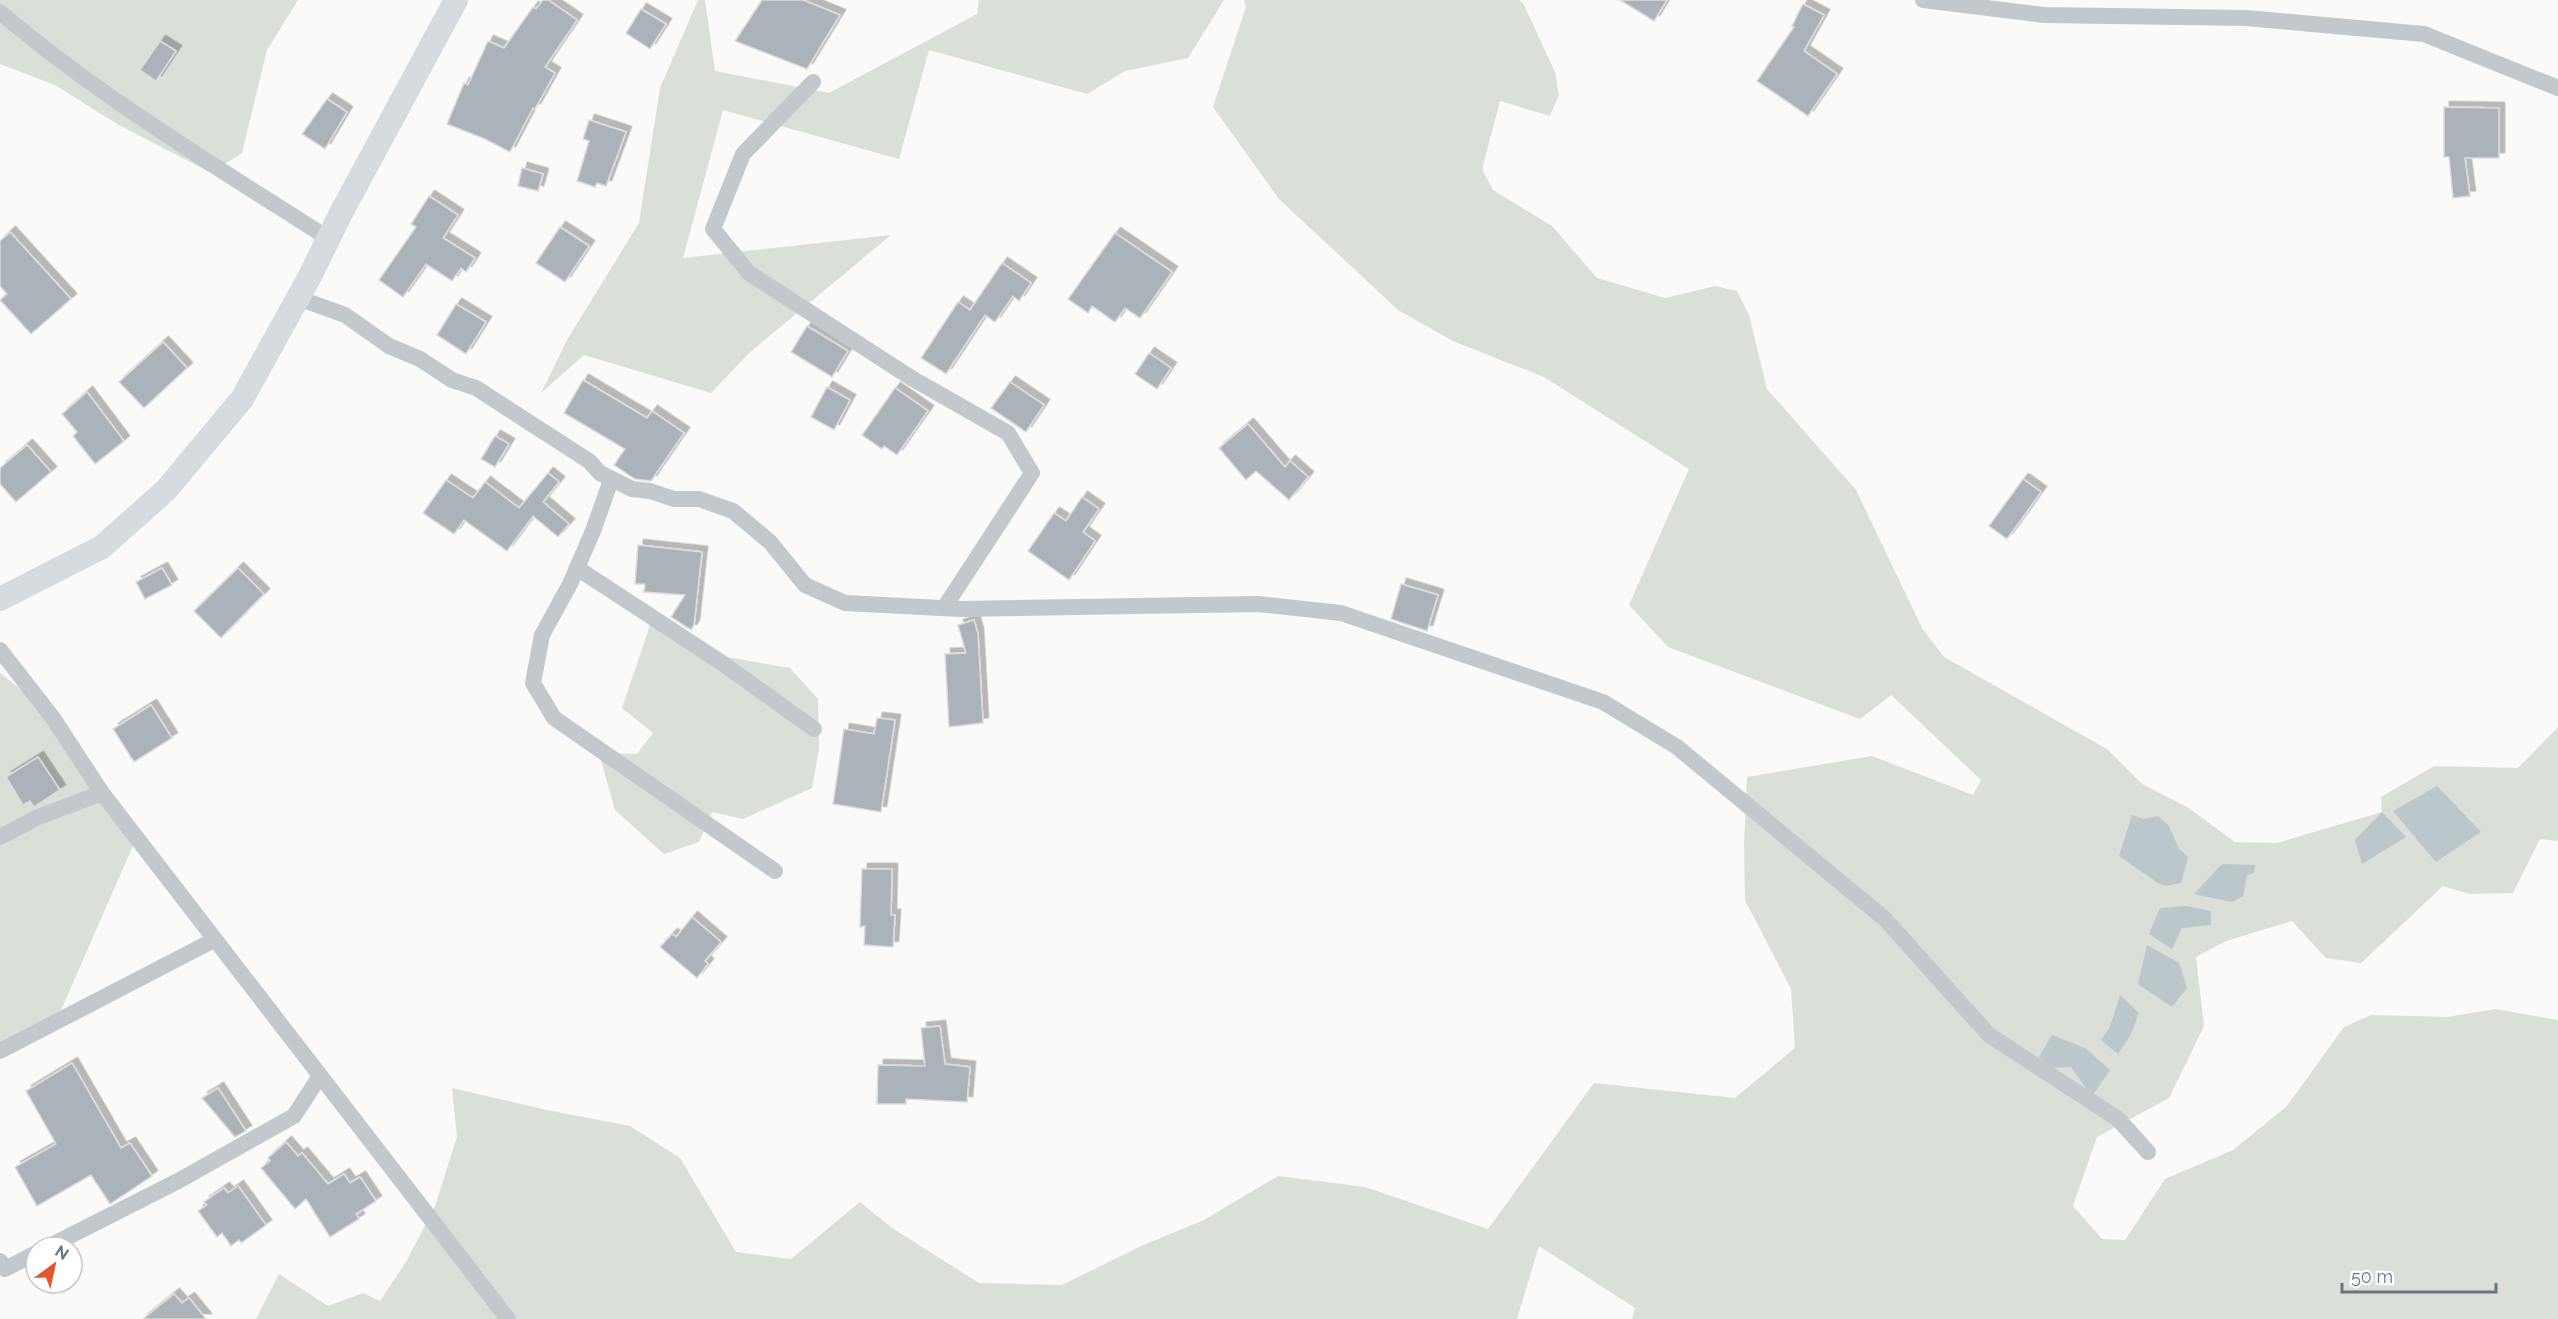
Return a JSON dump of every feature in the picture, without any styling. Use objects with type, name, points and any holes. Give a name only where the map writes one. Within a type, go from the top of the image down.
[{"type":"main road","points":[[0,599],[102,547],[166,490],[242,399],[456,0]]},
{"type":"street","points":[[1923,0],[2044,15],[2246,18],[2424,34],[2558,88]]},
{"type":"street","points":[[0,12],[44,50],[179,142],[329,238]]},
{"type":"street","points":[[813,82],[743,153],[713,228],[749,273],[913,379],[1008,433],[1032,473],[944,608]]},
{"type":"street","points":[[298,298],[345,315],[388,346],[420,359],[452,380],[476,388],[589,461],[600,473],[611,480],[632,489],[650,491],[674,499],[699,499],[732,511],[770,542],[805,585],[844,603],[944,608],[1258,604],[1341,613],[1603,702],[1677,747],[1885,919],[1989,1035],[2118,1119],[2148,1152]]},
{"type":"street","points":[[611,480],[577,568],[543,635],[533,683],[554,718],[775,871]]},
{"type":"street","points":[[577,568],[722,663],[814,729]]},
{"type":"street","points":[[0,650],[53,718],[102,794],[508,1319]]},
{"type":"street","points":[[0,837],[38,817],[102,794]]},
{"type":"street","points":[[0,1051],[214,940]]},
{"type":"street","points":[[72,1235],[178,1181],[294,1116],[320,1076]]},
{"type":"street","points":[[0,1261],[5,1269],[24,1259]]},
{"type":"shaded area","points":[[0,0],[298,0],[267,50],[242,153],[211,173],[117,124],[55,85],[0,64]]},
{"type":"shaded area","points":[[698,0],[705,0],[715,71],[829,93],[977,14],[979,0],[1224,0],[1188,58],[1125,71],[1087,94],[929,50],[899,159],[723,110],[683,258],[891,235],[749,353],[711,393],[584,355],[541,393],[567,340],[639,223],[660,88]]},
{"type":"shaded area","points":[[1244,0],[1519,0],[1523,3],[1555,72],[1559,95],[1550,116],[1500,101],[1482,169],[1493,190],[1552,226],[1597,278],[1665,298],[1715,286],[1737,291],[1749,315],[1767,389],[1856,490],[1922,628],[1944,657],[2107,749],[2142,784],[2187,807],[2235,842],[2277,843],[2382,812],[2381,797],[2434,766],[2518,768],[2558,727],[2558,841],[2540,839],[2513,893],[2470,894],[2443,886],[2361,963],[2326,958],[2292,921],[2226,941],[2196,957],[2204,1026],[2169,1098],[2097,1137],[2073,1206],[2102,1239],[2125,1240],[2165,1179],[2233,1150],[2287,1106],[2344,1027],[2371,1015],[2447,1017],[2495,1009],[2558,1020],[2558,1319],[1632,1319],[1635,1308],[1539,1246],[1517,1319],[256,1319],[279,1274],[328,1306],[363,1293],[380,1301],[406,1262],[435,1206],[457,1137],[452,1088],[630,1126],[680,1158],[736,1252],[791,1259],[860,1202],[892,1228],[979,1283],[1062,1285],[1139,1247],[1204,1220],[1278,1176],[1365,1187],[1488,1229],[1594,1083],[1735,1098],[1795,1048],[1791,989],[1745,900],[1744,844],[1747,777],[1872,756],[1973,795],[1981,780],[1891,695],[1860,719],[1668,647],[1629,605],[1689,469],[1544,377],[1453,341],[1398,310],[1279,199],[1213,107],[1246,7]]},
{"type":"shaded area","points":[[651,622],[715,655],[790,668],[818,699],[819,749],[812,788],[743,819],[712,812],[699,842],[664,854],[615,810],[599,753],[637,754],[653,733],[622,708]]},
{"type":"shaded area","points":[[0,673],[53,715],[136,839],[61,1010],[0,1048]]},
{"type":"shaded area","points":[[2437,786],[2481,832],[2436,862],[2393,811]]},
{"type":"shaded area","points":[[2382,812],[2406,837],[2362,864],[2355,840]]},
{"type":"shaded area","points":[[2132,815],[2143,819],[2158,816],[2169,826],[2179,849],[2188,857],[2181,883],[2165,886],[2158,883],[2119,856]]},
{"type":"shaded area","points":[[2222,864],[2255,865],[2254,873],[2247,875],[2243,896],[2232,902],[2194,894]]},
{"type":"shaded area","points":[[2186,906],[2211,911],[2211,925],[2182,928],[2172,949],[2149,934],[2160,908]]},
{"type":"shaded area","points":[[2147,945],[2179,963],[2187,988],[2172,1007],[2138,984]]},
{"type":"shaded area","points":[[2120,995],[2139,1013],[2131,1034],[2118,1054],[2101,1040],[2110,1027]]},
{"type":"shaded area","points":[[2052,1035],[2085,1048],[2110,1070],[2092,1096],[2071,1067],[2049,1068],[2039,1057]]},
{"type":"building","points":[[543,0],[548,0],[577,20],[545,67],[555,73],[510,152],[447,124],[464,83],[468,85],[488,41],[504,48],[533,7],[536,9]]},
{"type":"building","points":[[762,0],[803,0],[840,15],[807,69],[735,41]]},
{"type":"building","points":[[1620,0],[1667,0],[1654,21]]},
{"type":"building","points":[[1803,4],[1824,15],[1804,51],[1837,74],[1808,116],[1757,81],[1794,27],[1792,26]]},
{"type":"building","points":[[641,9],[666,24],[650,49],[626,33]]},
{"type":"building","points":[[160,41],[176,51],[156,81],[140,70]]},
{"type":"building","points":[[327,99],[347,112],[325,149],[302,134]]},
{"type":"building","points":[[2444,107],[2499,108],[2499,158],[2465,158],[2470,196],[2453,198],[2449,157],[2444,157]]},
{"type":"building","points":[[589,120],[626,132],[606,186],[597,183],[595,187],[577,181],[589,141],[583,139]]},
{"type":"building","points":[[522,168],[543,174],[538,191],[518,186]]},
{"type":"building","points":[[429,196],[458,215],[443,238],[475,258],[466,272],[461,268],[452,281],[426,264],[403,297],[379,280],[416,227],[411,224]]},
{"type":"building","points":[[560,227],[589,246],[565,282],[536,263]]},
{"type":"building","points":[[10,232],[71,299],[31,334],[0,300],[7,294],[0,286],[0,241]]},
{"type":"building","points":[[1115,233],[1172,272],[1140,318],[1125,308],[1115,322],[1092,306],[1088,313],[1068,299]]},
{"type":"building","points":[[1002,263],[1031,283],[1019,301],[1013,296],[995,322],[985,315],[946,374],[921,358],[958,302],[970,310]]},
{"type":"building","points":[[456,304],[486,322],[466,354],[437,335]]},
{"type":"building","points":[[807,326],[848,351],[832,377],[791,352]]},
{"type":"building","points":[[163,342],[187,368],[144,408],[119,382]]},
{"type":"building","points":[[1149,353],[1171,368],[1157,389],[1135,374]]},
{"type":"building","points":[[583,380],[647,418],[652,411],[684,433],[651,481],[635,479],[614,465],[625,449],[564,413]]},
{"type":"building","points":[[1010,382],[1044,405],[1026,432],[991,408]]},
{"type":"building","points":[[827,387],[850,400],[834,430],[811,417]]},
{"type":"building","points":[[895,388],[928,411],[897,455],[884,446],[882,449],[862,435]]},
{"type":"building","points":[[87,392],[124,441],[95,464],[73,436],[77,432],[62,414]]},
{"type":"building","points":[[1248,424],[1285,467],[1290,461],[1308,477],[1289,500],[1256,471],[1246,480],[1219,448]]},
{"type":"building","points":[[495,436],[509,444],[495,467],[481,459]]},
{"type":"building","points":[[27,445],[51,472],[16,502],[0,484],[0,468]]},
{"type":"building","points":[[548,473],[559,482],[543,502],[569,524],[558,537],[533,516],[507,551],[464,520],[454,534],[423,513],[446,480],[473,498],[485,482],[519,508]]},
{"type":"building","points":[[2023,479],[2041,492],[2007,539],[1989,526]]},
{"type":"building","points":[[1082,497],[1099,509],[1083,532],[1095,541],[1069,580],[1028,551],[1054,513],[1066,521]]},
{"type":"building","points":[[638,545],[702,552],[694,625],[691,630],[671,617],[685,595],[644,592],[645,584],[635,584]]},
{"type":"building","points":[[162,568],[172,585],[145,599],[136,582]]},
{"type":"building","points":[[238,568],[264,594],[221,638],[194,611]]},
{"type":"building","points":[[1401,584],[1438,595],[1427,631],[1391,619]]},
{"type":"building","points":[[974,620],[978,634],[983,723],[949,727],[945,654],[966,653],[958,625]]},
{"type":"building","points":[[151,705],[172,738],[134,762],[113,729]]},
{"type":"building","points":[[877,718],[895,720],[881,812],[833,804],[844,729],[874,734]]},
{"type":"building","points":[[38,757],[60,790],[34,807],[30,801],[23,805],[6,777]]},
{"type":"building","points":[[862,869],[892,869],[891,915],[895,915],[893,947],[864,945],[865,926],[860,927]]},
{"type":"building","points":[[692,917],[721,942],[705,961],[708,964],[697,978],[660,947],[672,934],[676,937]]},
{"type":"building","points":[[940,1026],[945,1064],[970,1067],[967,1102],[906,1099],[906,1104],[877,1104],[878,1065],[925,1066],[921,1028]]},
{"type":"building","points":[[72,1063],[121,1148],[130,1143],[152,1176],[110,1204],[91,1175],[37,1206],[15,1167],[56,1144],[26,1091]]},
{"type":"building","points":[[218,1088],[246,1131],[235,1137],[202,1098]]},
{"type":"building","points":[[286,1142],[298,1156],[302,1153],[328,1184],[344,1174],[350,1183],[360,1177],[376,1201],[356,1214],[359,1219],[330,1237],[306,1199],[295,1209],[261,1168],[270,1161],[268,1158]]},
{"type":"building","points":[[238,1186],[266,1225],[241,1243],[239,1240],[231,1246],[222,1233],[217,1237],[198,1211],[207,1205],[204,1202],[224,1188],[228,1193]]},
{"type":"building","points":[[174,1294],[182,1303],[189,1298],[206,1319],[143,1319]]}]
